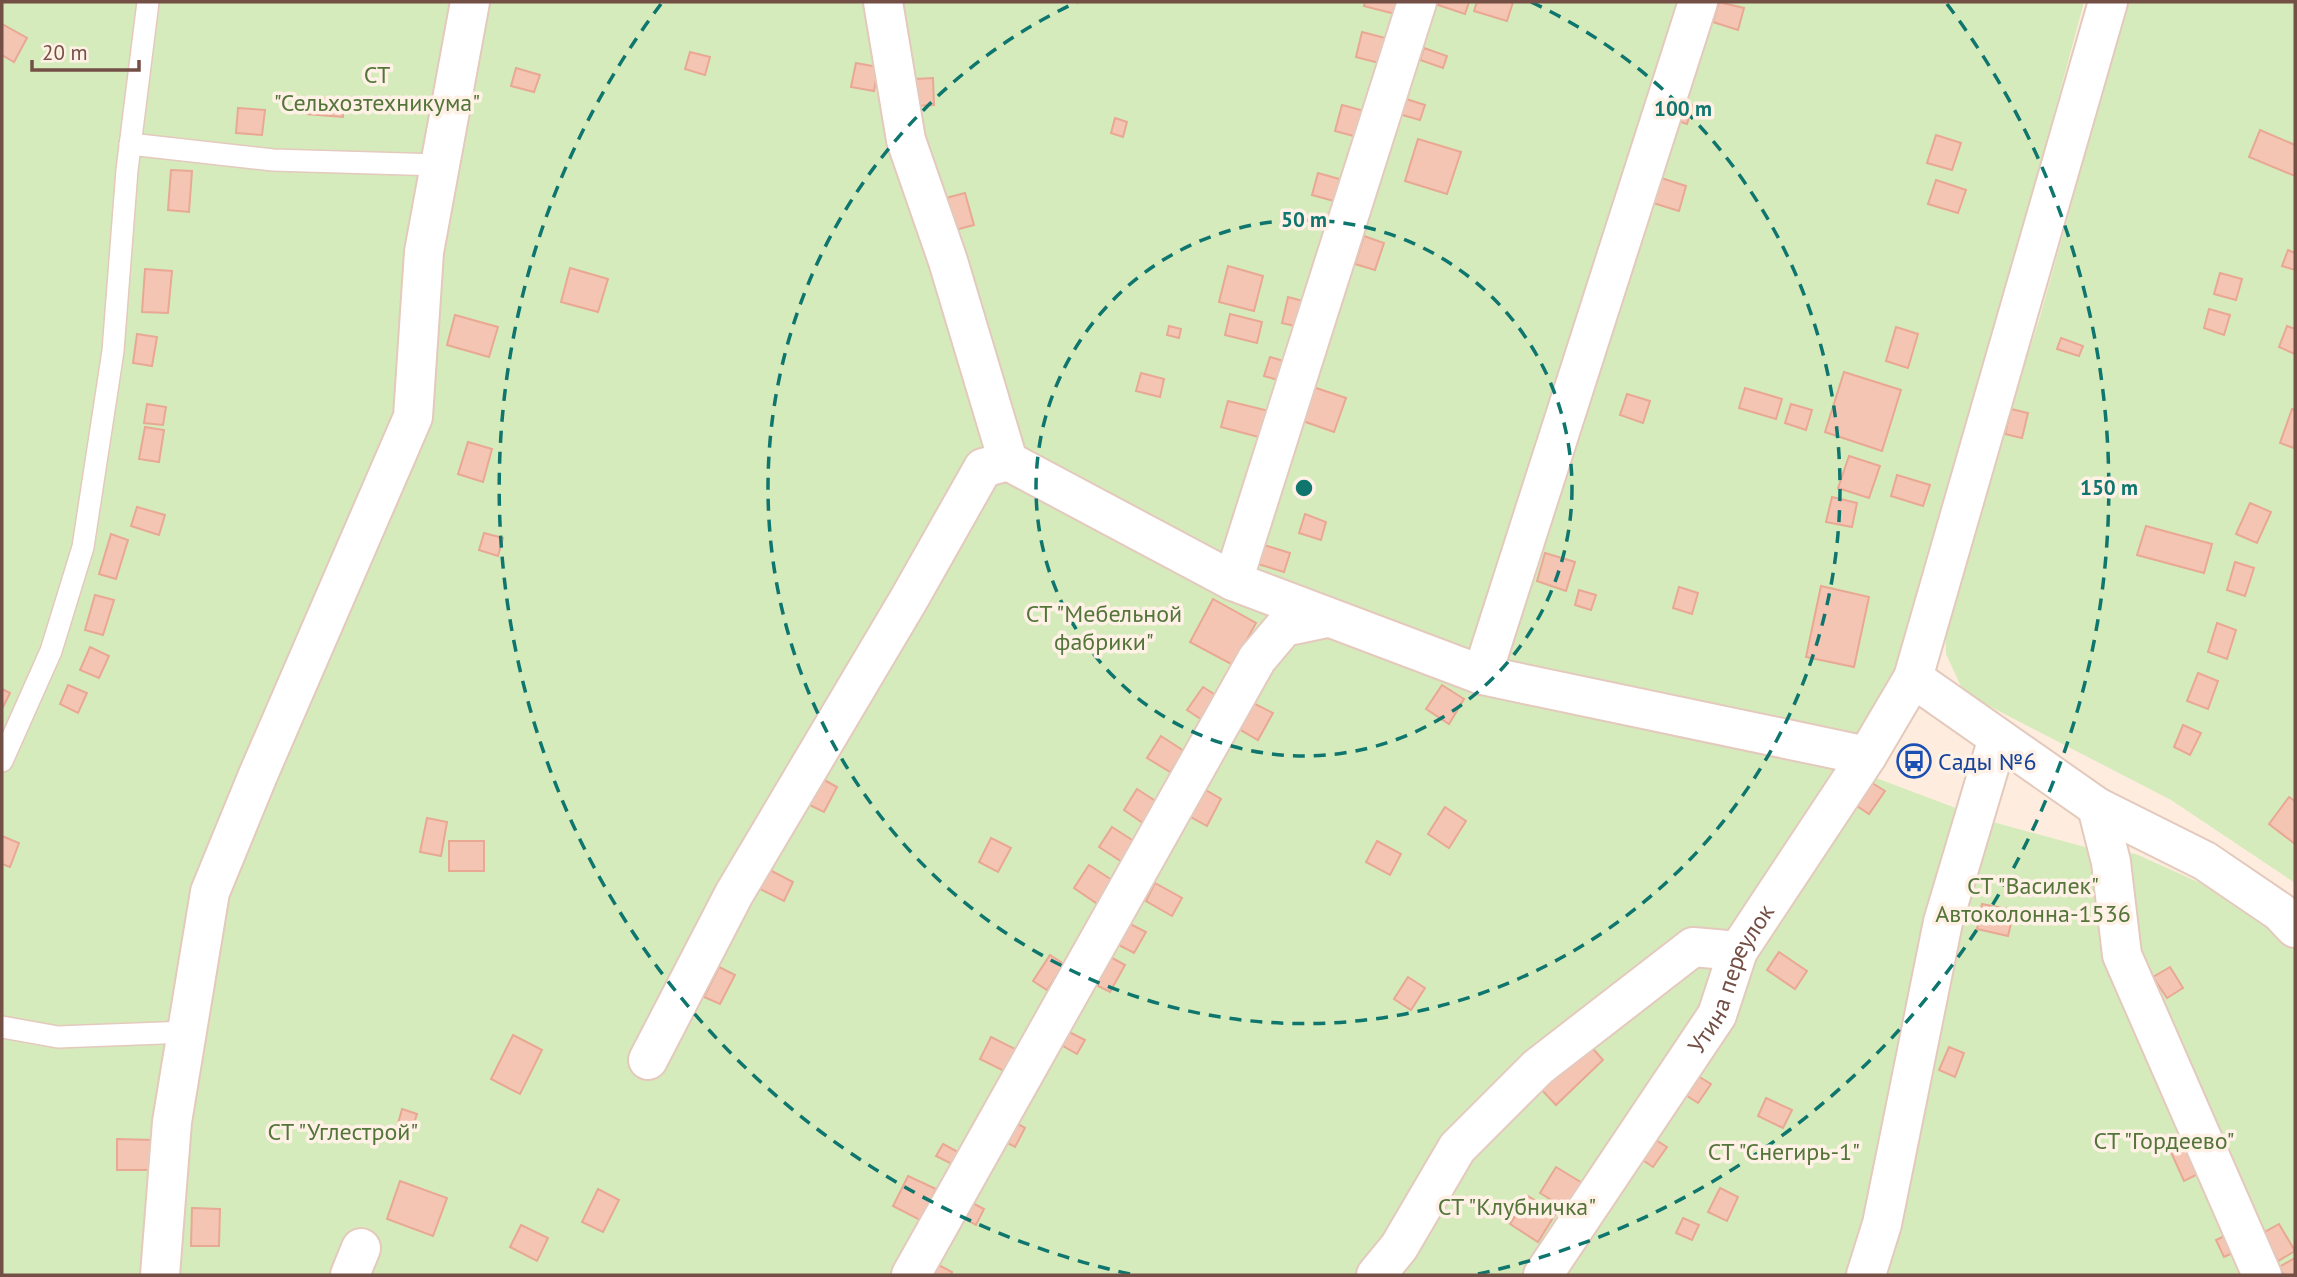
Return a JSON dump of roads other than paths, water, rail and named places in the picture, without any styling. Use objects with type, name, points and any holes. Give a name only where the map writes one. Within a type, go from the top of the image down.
[{"type":"street","points":[[160,1275],[172,1122],[210,892],[412,417],[424,252],[470,2]]},
{"type":"street","points":[[883,2],[906,140],[948,261],[1008,461]]},
{"type":"street","points":[[1233,581],[1417,2]]},
{"type":"street","points":[[1482,675],[1699,2]]},
{"type":"street","name":"Утина переулок","points":[[1543,1275],[1717,1015],[1738,951],[1867,756],[1913,678],[2108,2]]},
{"type":"street","points":[[648,1060],[734,894],[984,468],[1008,461],[1233,581],[1482,675],[1867,756]]},
{"type":"street","points":[[911,1275],[1257,659],[1284,627],[1327,618]]},
{"type":"street","points":[[1913,678],[2097,807],[2205,861],[2280,912],[2295,928]]},
{"type":"street","points":[[1866,1275],[1882,1224],[1943,922],[1998,738]]},
{"type":"street","points":[[2097,807],[2111,862],[2122,955],[2262,1275]]},
{"type":"street","points":[[1377,1275],[1399,1247],[1457,1148],[1538,1067],[1693,947],[1738,951]]},
{"type":"lane","points":[[2,761],[51,651],[83,547],[113,351],[130,144],[148,2]]},
{"type":"lane","points":[[130,144],[273,160],[440,166]]},
{"type":"lane","points":[[2,1027],[58,1037],[188,1032]]},
{"type":"place","name":"Сады №6","points":[[1914,761]]},
{"type":"park label","name":"СТ \"Сельхозтехникума\"","points":[[377,88]]},
{"type":"park label","name":"СТ \"Мебельной фабрики\"","points":[[1104,627]]},
{"type":"park label","name":"СТ \"Василек\" Автоколонна-1536","points":[[2033,899]]},
{"type":"park label","name":"СТ \"Углестрой\"","points":[[343,1131]]},
{"type":"park label","name":"СТ \"Гордеево\"","points":[[2164,1140]]},
{"type":"park label","name":"СТ \"Снегирь-1\"","points":[[1784,1151]]},
{"type":"park label","name":"СТ \"Клубничка\"","points":[[1517,1206]]}]
